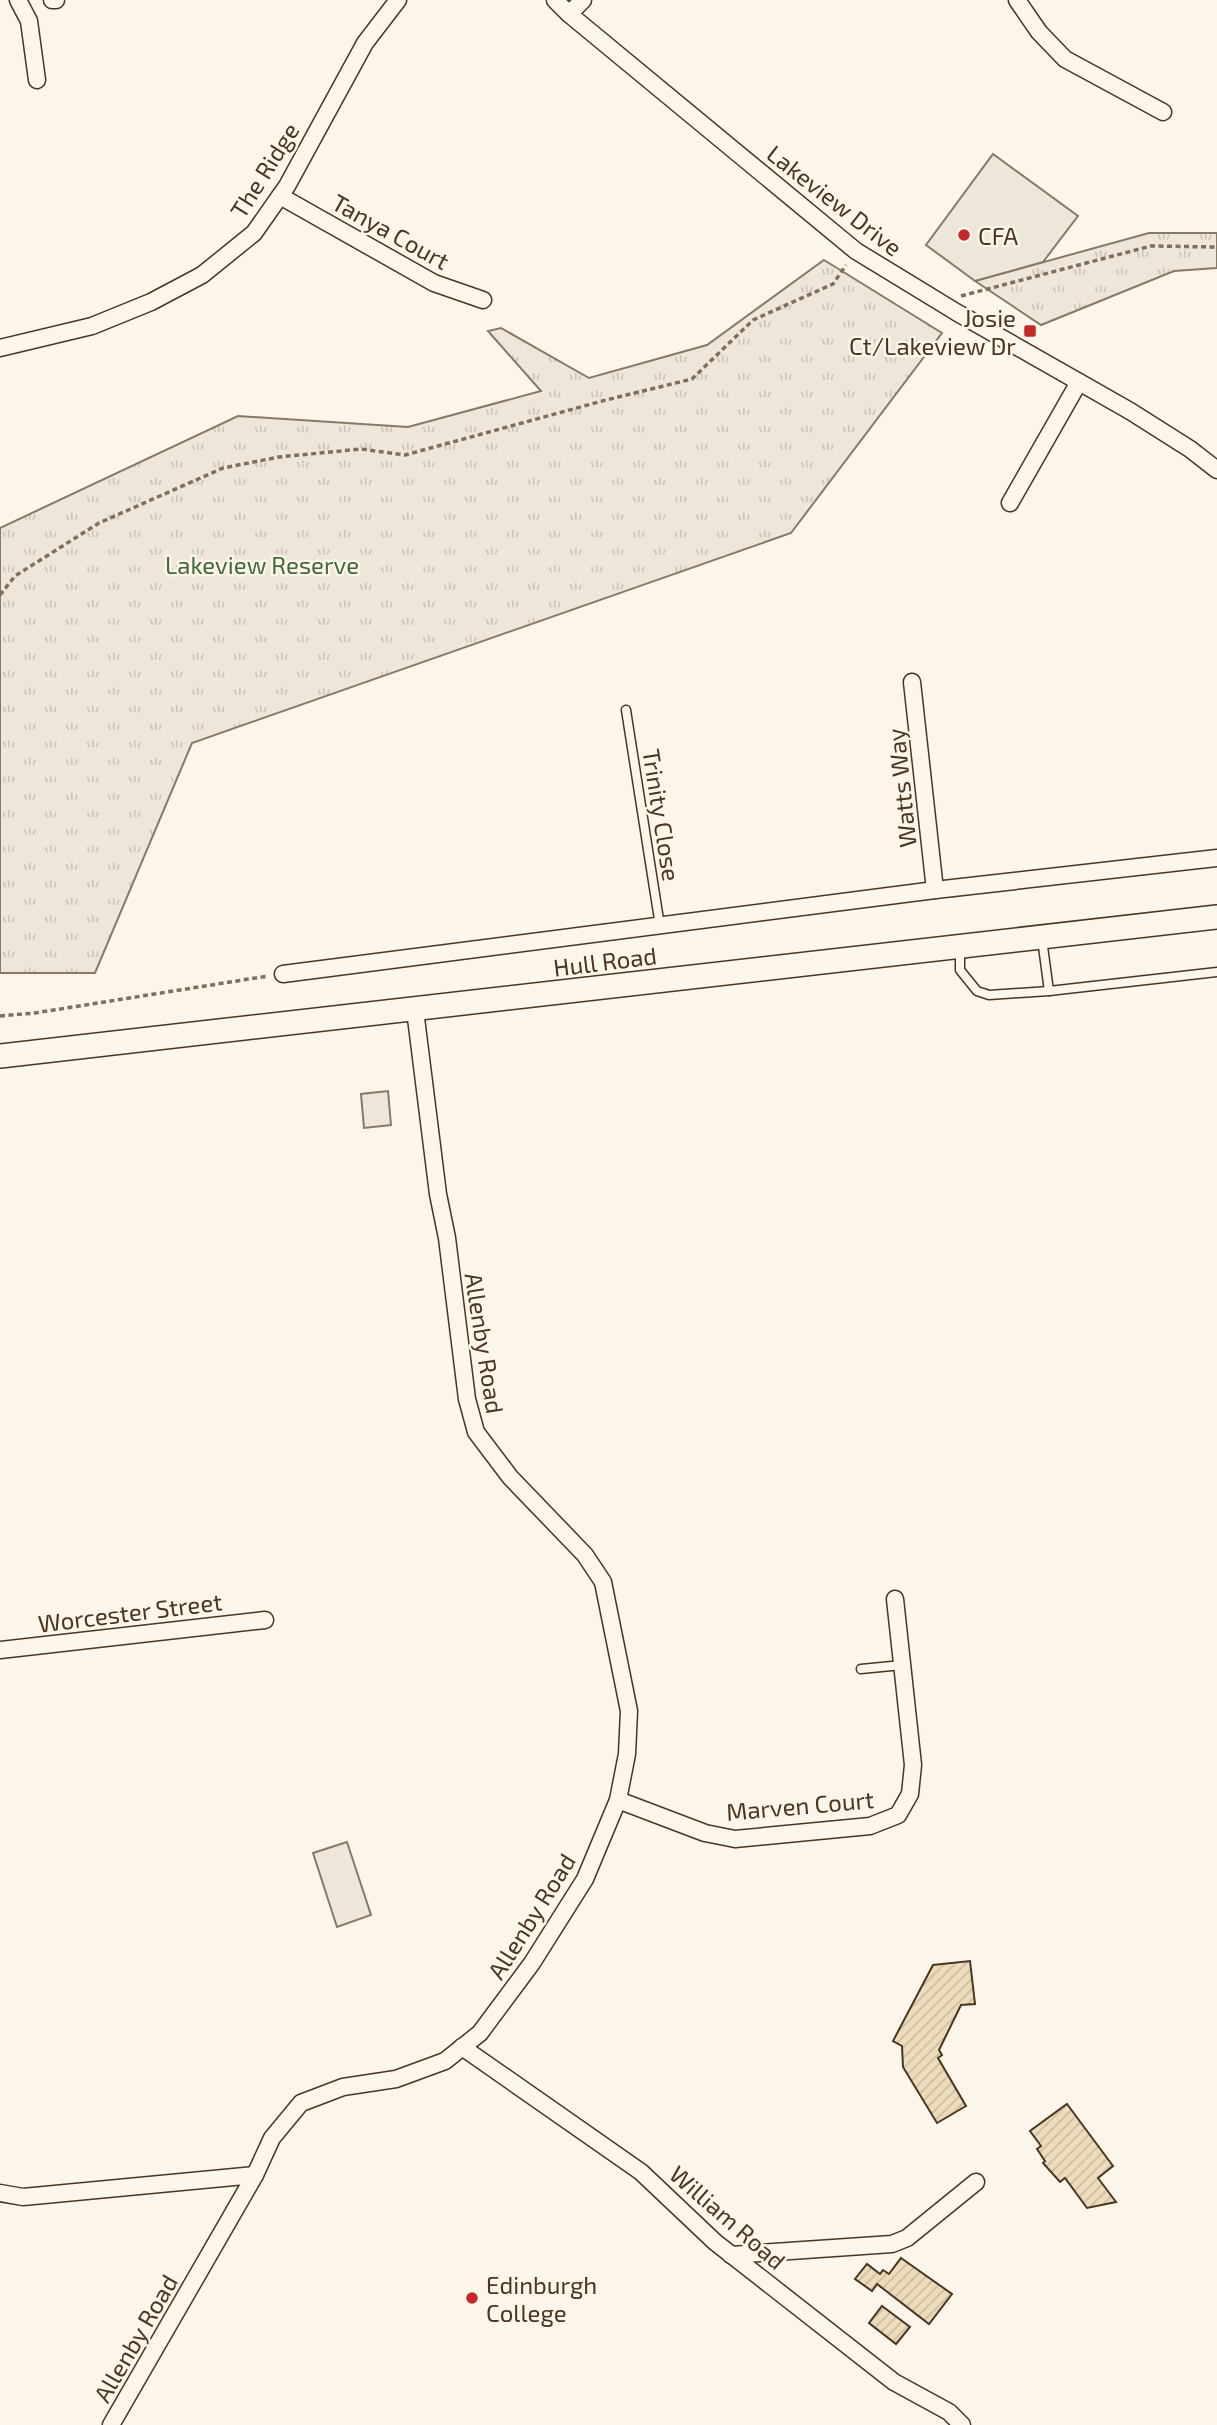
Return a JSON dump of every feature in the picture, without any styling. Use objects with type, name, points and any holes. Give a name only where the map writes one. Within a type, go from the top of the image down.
[{"type":"main road","name":"Hull Road","points":[[0,1056],[960,945],[1217,918]]},
{"type":"street","points":[[18,0],[29,21],[37,80]]},
{"type":"street","name":"The Ridge","points":[[0,348],[92,326],[151,302],[202,275],[254,233],[280,196],[365,43],[398,0]]},
{"type":"street","name":"Lakeview Drive","points":[[555,0],[856,251],[1190,449],[1217,470]]},
{"type":"street","points":[[569,14],[583,0]]},
{"type":"street","points":[[1017,0],[1039,32],[1065,59],[1163,111]]},
{"type":"street","name":"Tanya Court","points":[[280,196],[434,283],[483,300]]},
{"type":"street","points":[[1010,503],[1079,382]]},
{"type":"street","name":"Watts Way","points":[[912,681],[935,890]]},
{"type":"street","name":"Hull Road","points":[[283,974],[935,890],[1217,858]]},
{"type":"street","name":"Allenby Road","points":[[111,2425],[255,2175],[272,2138],[301,2104],[342,2087],[396,2079],[445,2061],[480,2033],[532,1963],[585,1879],[618,1800],[627,1755],[629,1711],[603,1582],[585,1555],[510,1477],[476,1432],[467,1399],[415,1010]]},
{"type":"street","name":"Marven Court","points":[[618,1800],[705,1833],[735,1839],[870,1826],[898,1815],[910,1794],[914,1765],[895,1599]]},
{"type":"street","name":"Worcester Street","points":[[0,1650],[265,1620]]},
{"type":"street","name":"William Road","points":[[462,2047],[642,2172],[731,2255],[894,2382],[949,2412],[962,2425]]},
{"type":"street","points":[[0,2193],[23,2197],[255,2175]]},
{"type":"street","points":[[731,2255],[892,2244],[907,2238],[976,2182]]},
{"type":"lane","name":"Trinity Close","points":[[626,710],[660,926]]},
{"type":"lane","points":[[1042,936],[1049,991]]},
{"type":"lane","points":[[960,945],[960,970],[977,991],[989,995],[1217,972]]},
{"type":"lane","points":[[861,1669],[902,1665]]},
{"type":"path","points":[[939,302],[1151,246],[1217,247]]},
{"type":"path","points":[[0,595],[15,576],[99,523],[223,468],[279,457],[361,449],[405,455],[692,379],[753,320],[833,284],[856,251]]},
{"type":"path","points":[[0,1016],[35,1013],[283,974]]},
{"type":"green space","points":[[1149,233],[1217,233],[1217,268],[1174,271],[1041,325],[975,281]]},
{"type":"green space","name":"Lakeview Reserve","points":[[824,260],[942,333],[791,533],[192,743],[95,973],[0,973],[0,528],[238,416],[408,427],[541,391],[488,331],[501,328],[589,378],[707,345]]},
{"type":"green space","points":[[388,1091],[391,1125],[364,1128],[361,1094]]},
{"type":"green space","points":[[347,1842],[371,1915],[337,1927],[313,1853]]},
{"type":"shaded area","points":[[993,154],[1078,216],[1043,262],[975,281],[926,245]]},
{"type":"building","points":[[970,1961],[975,2004],[961,2005],[939,2050],[942,2055],[938,2058],[966,2106],[937,2123],[903,2067],[902,2046],[893,2041],[933,1965]]},
{"type":"building","points":[[1067,2104],[1113,2166],[1098,2178],[1116,2202],[1087,2208],[1065,2178],[1060,2182],[1043,2163],[1045,2161],[1037,2149],[1041,2146],[1030,2131]]},
{"type":"building","points":[[901,2258],[952,2294],[929,2324],[877,2284],[872,2291],[855,2279],[867,2264],[880,2274],[883,2270],[889,2274]]},
{"type":"building","points":[[882,2306],[910,2327],[896,2344],[869,2323]]},
{"type":"place","name":"CFA","points":[[964,235]]},
{"type":"place","name":"Josie Ct/Lakeview Dr","points":[[1030,331]]},
{"type":"place","name":"Edinburgh College","points":[[472,2298]]}]
